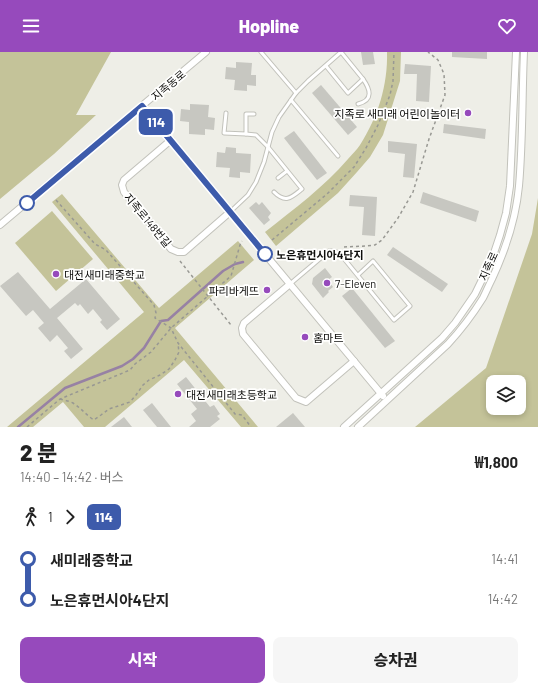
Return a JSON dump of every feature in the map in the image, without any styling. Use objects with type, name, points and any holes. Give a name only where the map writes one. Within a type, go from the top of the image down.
[{"type":"street","name":"지족동로","points":[[0,225],[206,52]]},
{"type":"street","name":"지족로","points":[[344,427],[442,338],[475,294],[492,259],[506,213],[510,186],[516,52]]},
{"type":"street","name":"지족로","points":[[358,427],[439,354],[461,329],[483,298],[500,262],[509,237],[519,187],[524,52]]},
{"type":"street","points":[[142,106],[387,401]]},
{"type":"street","name":"지족로148번길","points":[[171,140],[124,180],[122,186],[124,192],[171,249],[178,252],[184,252],[230,212]]},
{"type":"street","points":[[290,284],[244,323],[242,328],[244,334],[291,392],[296,398],[306,402],[354,361]]},
{"type":"lane","points":[[260,52],[296,93]]},
{"type":"lane","points":[[230,212],[248,195],[256,182],[264,162],[272,132],[279,117],[296,93],[341,52],[363,79],[370,92],[368,98],[364,102],[358,104]]},
{"type":"lane","points":[[326,66],[348,93],[363,79]]},
{"type":"lane","points":[[291,100],[338,156]]},
{"type":"lane","points":[[226,113],[224,133],[256,135],[268,147],[302,189],[292,197],[284,198],[279,197],[274,192]]},
{"type":"lane","points":[[246,134],[246,114],[254,114]]},
{"type":"lane","points":[[278,178],[288,171]]},
{"type":"lane","points":[[290,284],[329,251],[335,251],[341,255],[394,320],[410,306],[373,261],[358,275]]},
{"type":"path","points":[[272,240],[327,194],[354,168],[378,125],[390,94],[393,81],[394,52]]},
{"type":"path","points":[[344,247],[374,245],[382,240],[398,218],[413,192],[429,139],[445,95],[444,74],[438,60],[428,52]]},
{"type":"path","points":[[56,200],[95,244],[106,250],[154,305],[156,313],[155,318],[171,328],[178,343],[234,414],[242,415],[251,427]]},
{"type":"path","points":[[27,427],[60,399],[130,370],[135,364],[151,352],[171,328],[231,276],[242,241]]},
{"type":"path","points":[[180,260],[231,325]]},
{"type":"path","points":[[60,399],[72,402],[94,420],[109,409],[130,402],[143,385],[169,369],[179,352],[178,343]]},
{"type":"green space","points":[[0,52],[111,52],[76,115],[96,115],[54,154],[0,199]]},
{"type":"green space","points":[[387,52],[401,52],[400,81],[383,135],[370,157],[338,193],[276,246],[265,232],[329,179],[357,149],[366,134],[377,112],[384,89]]},
{"type":"green space","points":[[62,194],[159,308],[238,241],[254,260],[175,328],[258,427],[241,427],[184,360],[105,427],[84,427],[63,402],[33,427],[7,427],[144,312],[52,202]]},
{"type":"green space","points":[[538,198],[538,427],[415,427],[486,368],[532,234]]},
{"type":"green space","points":[[52,211],[93,259],[56,291],[15,243]]},
{"type":"building","points":[[361,52],[373,52],[375,64],[363,65]]},
{"type":"building","points":[[452,52],[487,52],[487,59],[452,57]]},
{"type":"building","points":[[236,62],[252,63],[251,75],[256,75],[256,86],[247,85],[247,91],[234,90],[235,80],[225,79],[226,67],[236,68]]},
{"type":"building","points":[[405,64],[431,66],[429,102],[416,101],[417,74],[404,74]]},
{"type":"building","points":[[321,85],[357,127],[348,135],[312,93]]},
{"type":"building","points":[[190,104],[209,105],[208,117],[215,118],[214,130],[205,129],[205,135],[189,134],[189,122],[180,121],[181,109],[190,110]]},
{"type":"building","points":[[444,124],[486,129],[485,139],[443,133]]},
{"type":"building","points":[[294,131],[327,173],[317,180],[284,138]]},
{"type":"building","points":[[388,141],[417,144],[414,178],[403,177],[405,154],[388,152]]},
{"type":"building","points":[[226,147],[236,148],[236,153],[251,154],[250,173],[240,172],[240,178],[229,177],[230,168],[216,167],[217,152],[225,153]]},
{"type":"building","points":[[423,192],[479,211],[476,222],[420,203]]},
{"type":"building","points":[[350,195],[377,197],[375,236],[362,235],[364,207],[349,206]]},
{"type":"building","points":[[256,202],[259,205],[262,202],[271,213],[268,217],[270,220],[264,225],[249,208]]},
{"type":"building","points":[[393,247],[448,284],[442,292],[387,255]]},
{"type":"building","points":[[325,268],[332,277],[328,280],[333,287],[323,298],[312,284],[313,278]]},
{"type":"building","points":[[18,272],[50,309],[86,279],[120,319],[107,330],[100,322],[102,320],[93,309],[88,314],[80,304],[78,306],[75,303],[57,318],[83,349],[71,359],[64,351],[68,348],[57,335],[50,342],[38,328],[44,323],[33,310],[26,316],[0,286]]},
{"type":"building","points":[[352,288],[395,341],[385,348],[342,296]]},
{"type":"building","points":[[186,377],[210,407],[214,405],[220,414],[217,416],[220,419],[210,427],[189,427],[196,421],[191,414],[197,409],[177,384]]},
{"type":"building","points":[[152,403],[171,427],[157,427],[143,410]]},
{"type":"building","points":[[293,413],[305,427],[276,427]]},
{"type":"building","points":[[124,417],[132,427],[111,427]]},
{"type":"waterway","points":[[18,427],[65,388],[122,366],[133,359],[144,348],[161,321],[168,320],[223,271],[235,264],[243,262]]},
{"type":"bus line","name":"114","points":[[27,203],[142,106],[265,254]]},
{"type":"place","name":"지족로 새미래 어린이놀이터","points":[[468,113]]},
{"type":"place","name":"노은휴먼시아4단지","points":[[265,254]]},
{"type":"place","name":"대전새미래중학교","points":[[56,274]]},
{"type":"place","name":"7-Eleven","points":[[327,283]]},
{"type":"place","name":"파리바게뜨","points":[[267,290]]},
{"type":"place","name":"홈마트","points":[[305,337]]},
{"type":"place","name":"대전새미래초등학교","points":[[178,394]]}]
